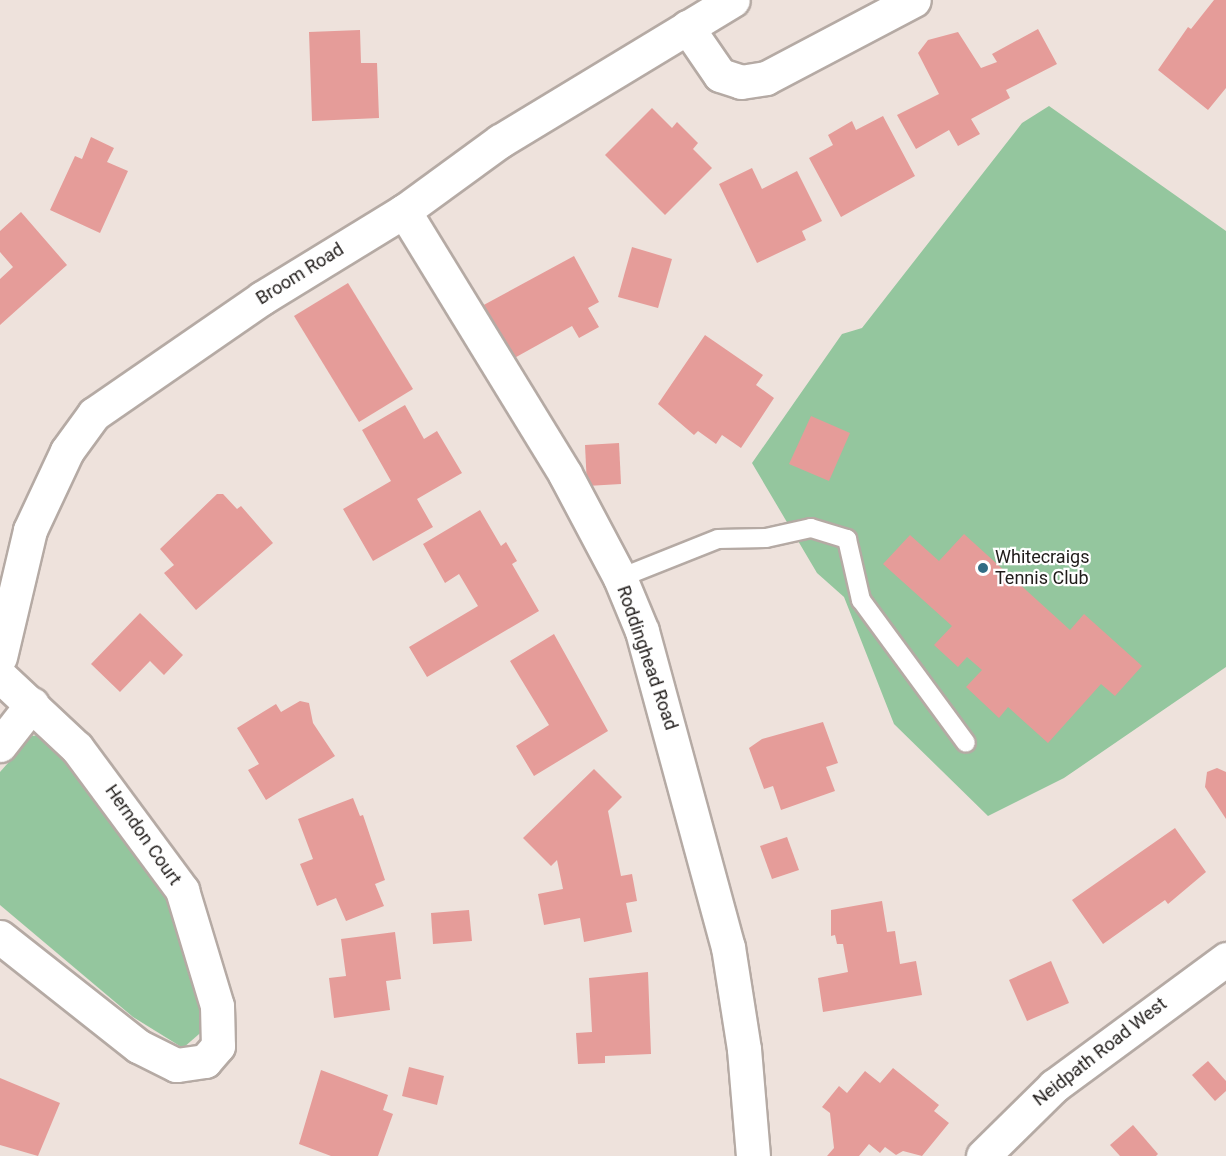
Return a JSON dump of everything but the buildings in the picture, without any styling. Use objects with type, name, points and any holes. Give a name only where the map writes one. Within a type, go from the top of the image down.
[{"type":"street","name":"Broom Road","points":[[0,657],[30,530],[67,451],[94,414],[261,298],[404,211],[500,141],[734,0]]},
{"type":"street","points":[[687,27],[720,75],[741,82],[766,78],[914,0]]},
{"type":"street","name":"Roddinghead Road","points":[[404,211],[564,474],[620,578],[665,703],[714,881],[744,1049],[753,1156]]},
{"type":"street","name":"Herndon Court","points":[[0,676],[32,704],[111,788],[182,890],[217,1006],[218,1046],[205,1062],[176,1065],[138,1046],[0,937]]},
{"type":"street","points":[[0,745],[32,704]]},
{"type":"street","name":"Neidpath Road West","points":[[983,1156],[1054,1086],[1226,959]]},
{"type":"lane","points":[[620,578],[718,539],[766,538],[811,528],[847,539],[861,600],[966,743]]},
{"type":"green space","points":[[1049,106],[1226,231],[1226,667],[1064,778],[988,816],[894,724],[844,597],[817,573],[752,463],[842,334],[862,328],[1022,123]]},
{"type":"green space","points":[[46,734],[167,894],[202,998],[206,1028],[183,1048],[133,1017],[0,905],[0,772],[32,736]]},
{"type":"place","name":"Whitecraigs Tennis Club","points":[[983,568]]}]
